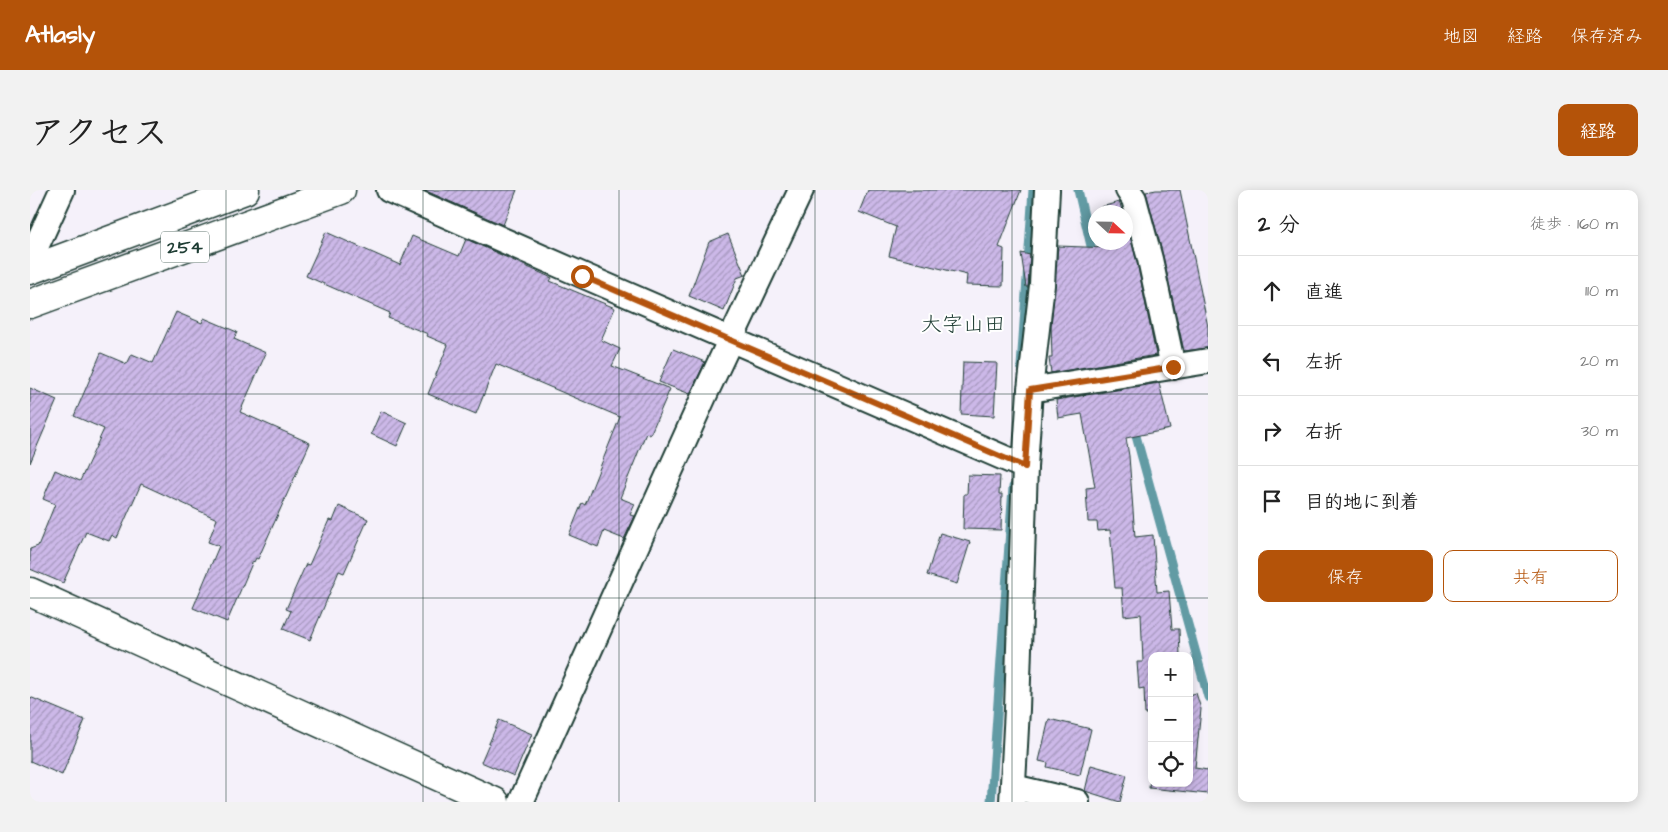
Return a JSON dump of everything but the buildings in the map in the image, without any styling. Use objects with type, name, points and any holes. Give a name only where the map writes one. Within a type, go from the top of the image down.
[{"type":"main road","name":"254","points":[[30,270],[245,190]]},
{"type":"main road","name":"254","points":[[30,304],[341,190]]},
{"type":"main road","points":[[30,592],[495,802]]},
{"type":"street","points":[[30,260],[62,190]]},
{"type":"street","points":[[389,190],[1025,467]]},
{"type":"street","points":[[521,802],[801,190]]},
{"type":"street","points":[[1047,190],[1042,284],[1030,390],[1025,467],[1012,795],[1077,802]]},
{"type":"street","points":[[1128,190],[1134,199],[1150,259],[1173,367]]},
{"type":"street","points":[[1030,390],[1208,362]]},
{"type":"waterway","points":[[1021,367],[1033,190]]},
{"type":"waterway","points":[[1078,190],[1094,259]]},
{"type":"waterway","points":[[1133,425],[1208,697]]},
{"type":"waterway","points":[[991,802],[1013,487]]},
{"type":"district","name":"大字山田","points":[[963,324]]},
{"type":"route","points":[[582,276],[1025,467],[1030,390],[1173,367]]}]
